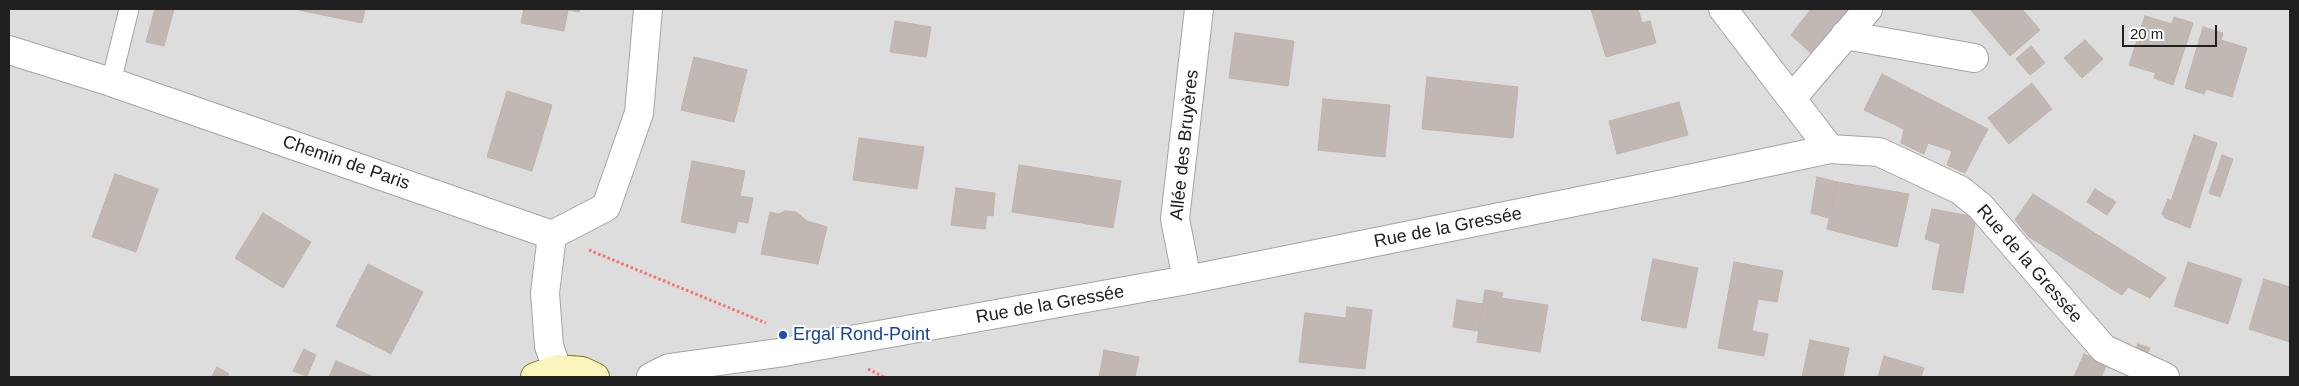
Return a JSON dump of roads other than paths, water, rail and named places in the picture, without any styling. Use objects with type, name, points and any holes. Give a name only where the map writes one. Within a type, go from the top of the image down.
[{"type":"street","points":[[595,377],[582,371],[546,373],[548,346],[545,293],[552,235],[606,207],[639,113],[648,9]]},
{"type":"street","name":"Allée des Bruyères","points":[[1187,280],[1175,219],[1199,9]]},
{"type":"street","points":[[1723,9],[1793,97],[1830,148]]},
{"type":"street","points":[[1793,97],[1868,9]]},
{"type":"street","points":[[1845,35],[1974,58]]},
{"type":"street","name":"Chemin de Paris","points":[[9,50],[111,82],[552,235]]},
{"type":"street","name":"Rue de la Gressée","points":[[651,377],[669,368],[778,353],[1187,280],[1679,181],[1830,148],[1879,152],[1960,190],[1980,206],[2104,349],[2165,377]]},
{"type":"lane","points":[[111,82],[129,9]]},
{"type":"place","name":"Ergal Rond-Point","points":[[783,335]]}]
